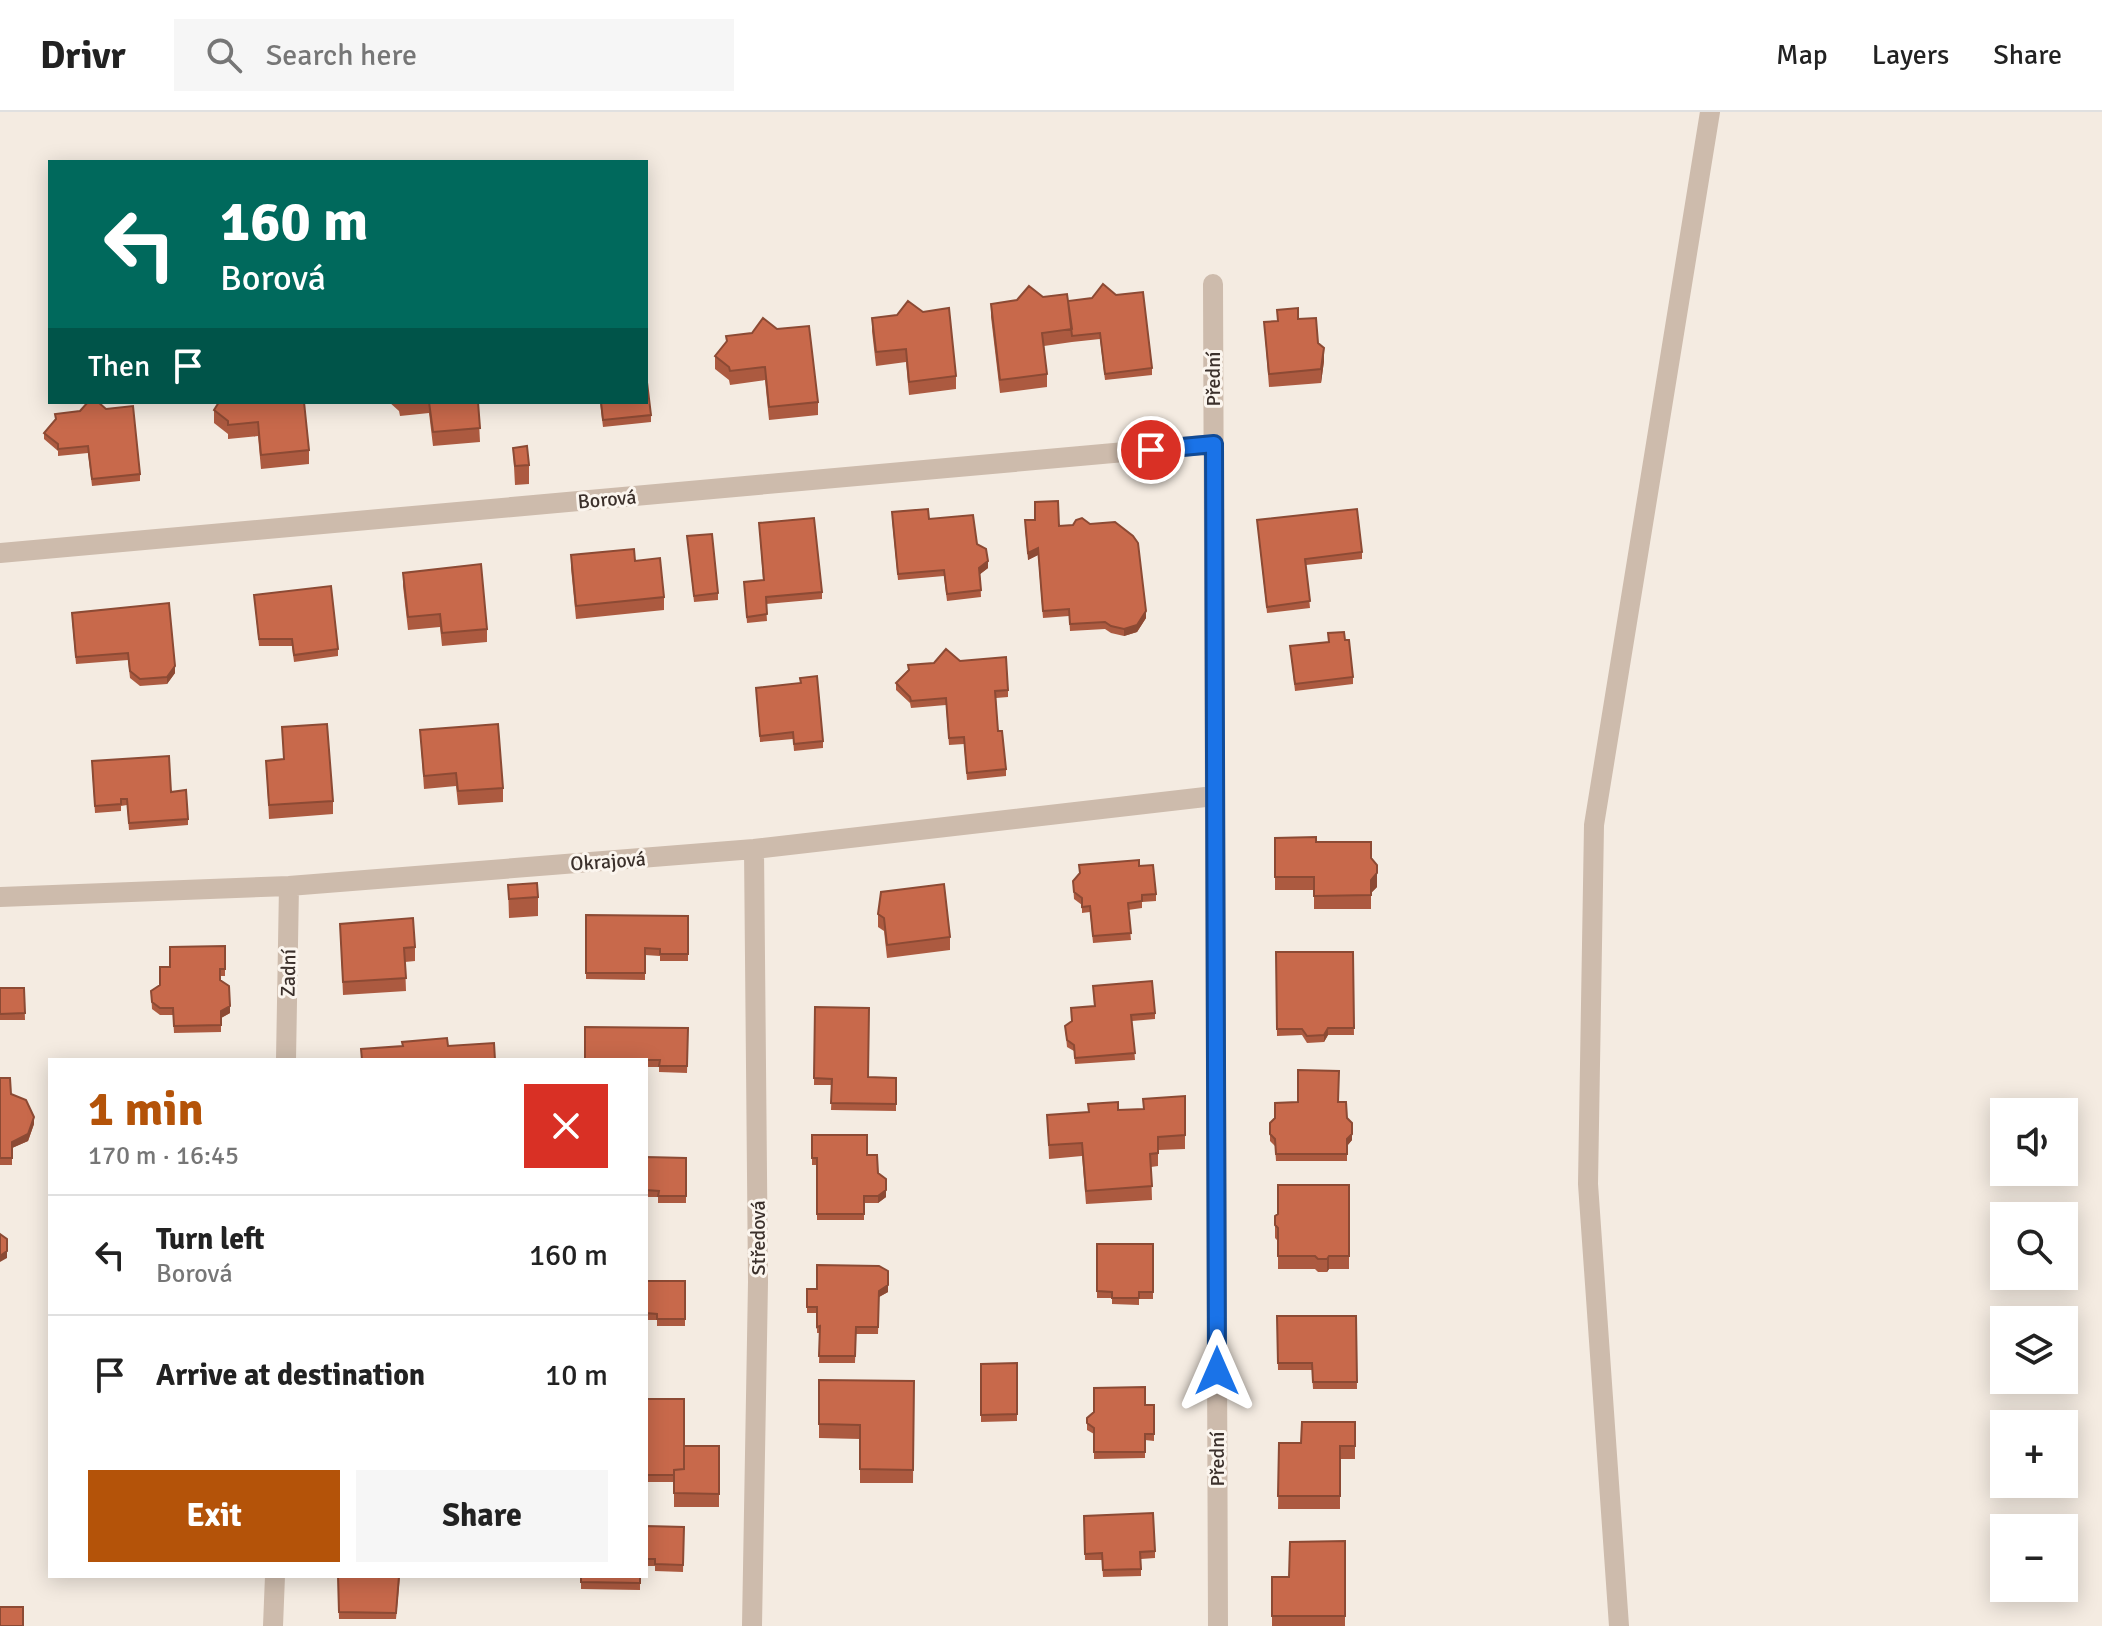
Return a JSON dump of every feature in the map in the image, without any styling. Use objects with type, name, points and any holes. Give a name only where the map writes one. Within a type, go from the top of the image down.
[{"type":"street","points":[[1619,1626],[1588,1184],[1594,825],[1710,112]]},
{"type":"street","name":"Přední","points":[[1213,284],[1218,1626]]},
{"type":"street","name":"Borová","points":[[0,553],[1214,444]]},
{"type":"street","name":"Okrajová","points":[[0,897],[289,886],[754,849],[1214,796]]},
{"type":"street","name":"Středová","points":[[752,1626],[758,1282],[754,849]]},
{"type":"street","name":"Zadní","points":[[286,1058],[289,886]]},
{"type":"street","points":[[273,1626],[275,1578]]},
{"type":"building","points":[[1103,284],[1116,295],[1143,292],[1152,368],[1105,374],[1100,333],[1072,336],[1068,301],[1092,298]]},
{"type":"building","points":[[1029,286],[1043,297],[1067,294],[1072,329],[1042,333],[1047,374],[1000,380],[991,304],[1017,300]]},
{"type":"building","points":[[908,301],[923,312],[949,308],[956,376],[909,382],[906,349],[876,352],[872,318],[897,315]]},
{"type":"building","points":[[1298,308],[1298,319],[1316,318],[1318,343],[1324,348],[1321,369],[1269,374],[1264,322],[1278,321],[1277,310]]},
{"type":"building","points":[[763,318],[777,329],[809,326],[818,402],[769,407],[765,367],[730,371],[715,356],[727,341],[726,336],[752,333]]},
{"type":"building","points":[[648,390],[651,415],[603,420],[601,404],[648,404]]},
{"type":"building","points":[[86,404],[100,404],[106,409],[133,406],[140,474],[92,479],[88,446],[58,449],[58,444],[44,433],[56,419],[55,414],[80,411]]},
{"type":"building","points":[[218,404],[304,404],[309,450],[261,455],[258,422],[228,425],[228,421],[214,410]]},
{"type":"building","points":[[429,404],[478,404],[480,428],[433,432]]},
{"type":"building","points":[[527,446],[529,465],[515,466],[513,448]]},
{"type":"building","points":[[1058,501],[1059,526],[1073,525],[1082,518],[1090,524],[1115,522],[1138,543],[1146,611],[1137,625],[1124,629],[1105,622],[1070,624],[1069,609],[1043,611],[1038,548],[1028,553],[1025,520],[1035,520],[1035,502]]},
{"type":"building","points":[[928,509],[929,519],[973,515],[977,544],[986,549],[988,561],[979,568],[981,590],[947,594],[944,570],[898,574],[892,512]]},
{"type":"building","points":[[1357,509],[1362,552],[1305,559],[1310,601],[1267,607],[1257,520]]},
{"type":"building","points":[[814,518],[822,592],[766,597],[767,614],[747,617],[744,582],[764,580],[759,523]]},
{"type":"building","points":[[712,534],[718,593],[694,596],[687,536]]},
{"type":"building","points":[[634,549],[635,561],[660,558],[664,597],[576,606],[571,555]]},
{"type":"building","points":[[481,564],[487,629],[442,633],[440,614],[408,617],[403,573]]},
{"type":"building","points":[[331,586],[338,649],[294,655],[292,639],[259,639],[254,595]]},
{"type":"building","points":[[169,603],[175,666],[167,677],[140,679],[130,671],[128,653],[76,657],[72,613]]},
{"type":"building","points":[[1344,632],[1345,640],[1349,640],[1353,677],[1295,684],[1290,646],[1329,642],[1328,633]]},
{"type":"building","points":[[946,649],[960,661],[1006,657],[1008,690],[995,691],[998,731],[1002,731],[1006,769],[967,773],[964,737],[949,738],[946,698],[911,701],[896,683],[909,670],[908,665],[934,663]]},
{"type":"building","points":[[817,676],[823,741],[794,744],[793,732],[760,736],[756,688],[801,683],[800,678]]},
{"type":"building","points":[[327,724],[333,801],[269,805],[266,761],[284,759],[282,727]]},
{"type":"building","points":[[498,724],[503,788],[458,791],[456,773],[424,776],[420,730]]},
{"type":"building","points":[[169,756],[171,792],[186,790],[188,819],[129,823],[127,799],[121,799],[121,804],[95,806],[92,761]]},
{"type":"building","points":[[1316,837],[1316,842],[1371,842],[1371,858],[1377,865],[1377,873],[1371,880],[1371,895],[1314,896],[1314,877],[1275,877],[1275,838]]},
{"type":"building","points":[[1139,860],[1139,866],[1153,865],[1156,894],[1142,895],[1142,901],[1128,903],[1131,933],[1093,936],[1090,906],[1082,907],[1082,898],[1074,892],[1073,881],[1080,873],[1079,865]]},
{"type":"building","points":[[537,883],[538,897],[509,899],[508,885]]},
{"type":"building","points":[[944,884],[950,937],[887,945],[884,918],[878,914],[881,892]]},
{"type":"building","points":[[586,915],[688,916],[688,954],[660,954],[660,949],[645,948],[645,973],[586,973]]},
{"type":"building","points":[[413,918],[415,947],[404,948],[406,978],[343,982],[340,924]]},
{"type":"building","points":[[225,946],[225,969],[220,969],[220,980],[229,986],[230,1006],[221,1011],[221,1025],[174,1026],[173,1008],[160,1008],[152,1002],[151,991],[160,985],[160,967],[170,967],[170,947]]},
{"type":"building","points":[[1276,952],[1353,952],[1354,1028],[1328,1028],[1324,1035],[1307,1036],[1302,1029],[1277,1029]]},
{"type":"building","points":[[1152,981],[1155,1013],[1131,1015],[1135,1053],[1075,1058],[1074,1045],[1067,1040],[1065,1026],[1072,1021],[1071,1008],[1095,1006],[1093,986]]},
{"type":"building","points":[[0,988],[24,988],[25,1013],[0,1014]]},
{"type":"building","points":[[815,1007],[869,1008],[868,1077],[896,1078],[896,1104],[831,1103],[832,1079],[814,1078]]},
{"type":"building","points":[[585,1027],[688,1028],[687,1066],[659,1066],[660,1060],[648,1058],[585,1058]]},
{"type":"building","points":[[447,1038],[448,1046],[494,1043],[495,1058],[362,1058],[361,1049],[403,1046],[402,1042]]},
{"type":"building","points":[[1298,1070],[1339,1071],[1338,1102],[1346,1102],[1347,1118],[1352,1123],[1347,1154],[1276,1154],[1275,1139],[1270,1134],[1275,1103],[1298,1102]]},
{"type":"building","points":[[0,1078],[10,1078],[11,1094],[26,1100],[34,1117],[28,1134],[12,1142],[12,1158],[0,1158]]},
{"type":"building","points":[[1185,1096],[1185,1135],[1158,1137],[1158,1153],[1150,1154],[1152,1186],[1086,1191],[1082,1143],[1049,1145],[1047,1115],[1089,1112],[1088,1104],[1118,1102],[1118,1110],[1144,1109],[1143,1099]]},
{"type":"building","points":[[812,1135],[867,1135],[867,1155],[877,1155],[878,1173],[886,1179],[886,1190],[878,1196],[864,1196],[864,1214],[817,1214],[817,1158],[812,1158]]},
{"type":"building","points":[[648,1157],[686,1158],[686,1196],[658,1196],[659,1191],[648,1190]]},
{"type":"building","points":[[1278,1185],[1349,1185],[1349,1256],[1318,1259],[1315,1256],[1278,1256],[1275,1216],[1278,1214]]},
{"type":"building","points":[[0,1234],[7,1239],[7,1251],[0,1256]]},
{"type":"building","points":[[1097,1244],[1153,1244],[1153,1292],[1139,1292],[1139,1298],[1112,1298],[1112,1292],[1097,1291]]},
{"type":"building","points":[[817,1265],[879,1266],[888,1271],[888,1285],[879,1291],[878,1327],[856,1327],[855,1356],[819,1356],[817,1307],[807,1307],[807,1289],[817,1289]]},
{"type":"building","points":[[648,1281],[685,1281],[685,1319],[657,1319],[657,1314],[648,1313]]},
{"type":"building","points":[[1277,1316],[1356,1316],[1357,1382],[1313,1382],[1312,1363],[1278,1363]]},
{"type":"building","points":[[1017,1363],[1017,1414],[981,1415],[981,1364]]},
{"type":"building","points":[[819,1380],[914,1381],[913,1470],[860,1469],[860,1425],[819,1424]]},
{"type":"building","points":[[1145,1387],[1145,1405],[1154,1405],[1154,1434],[1145,1434],[1145,1452],[1094,1452],[1094,1428],[1087,1423],[1087,1418],[1094,1412],[1094,1388]]},
{"type":"building","points":[[648,1399],[684,1399],[684,1469],[674,1470],[674,1475],[648,1475]]},
{"type":"building","points":[[1302,1422],[1355,1422],[1355,1446],[1340,1446],[1340,1496],[1278,1496],[1279,1443],[1301,1443]]},
{"type":"building","points":[[684,1446],[719,1446],[719,1494],[674,1493],[674,1470],[684,1469]]},
{"type":"building","points":[[1153,1513],[1155,1551],[1140,1552],[1141,1569],[1103,1570],[1102,1553],[1085,1554],[1084,1516]]},
{"type":"building","points":[[648,1526],[684,1527],[683,1565],[655,1564],[655,1559],[648,1559]]},
{"type":"building","points":[[1345,1541],[1345,1616],[1272,1616],[1272,1577],[1289,1577],[1290,1542]]},
{"type":"building","points":[[338,1578],[399,1578],[396,1613],[339,1612]]},
{"type":"building","points":[[581,1578],[640,1578],[640,1583],[581,1582]]},
{"type":"building","points":[[0,1607],[23,1607],[23,1626],[0,1626]]},
{"type":"route","points":[[1151,450],[1214,444],[1217,1371]]}]
